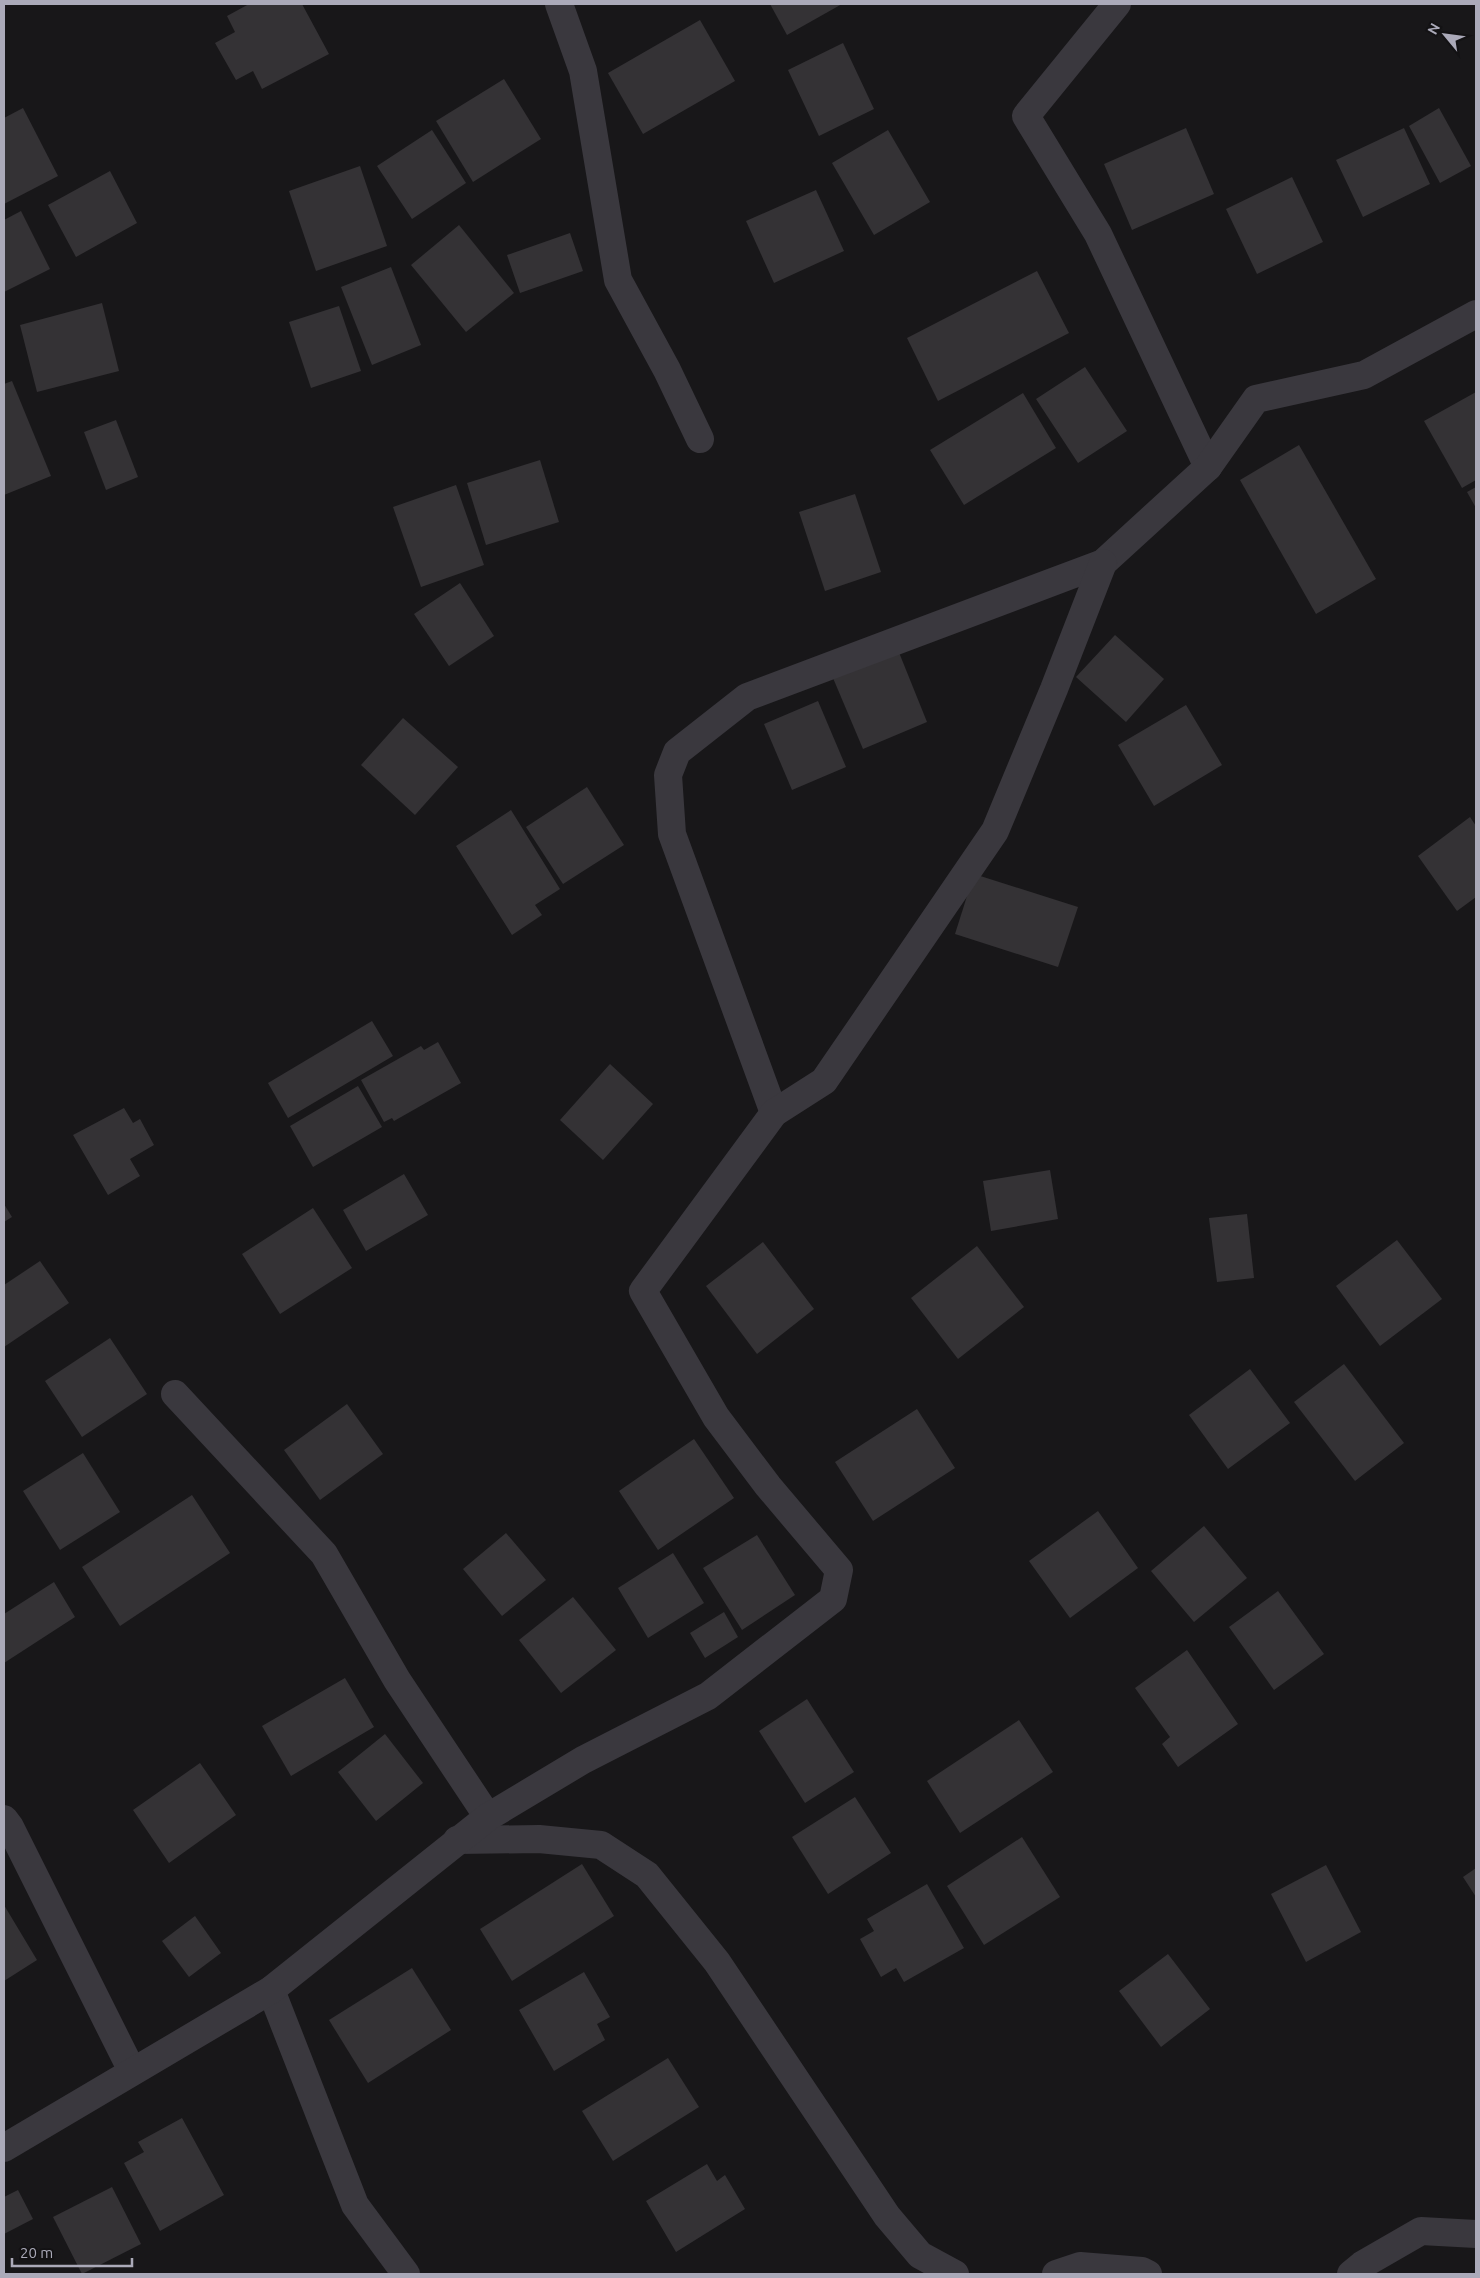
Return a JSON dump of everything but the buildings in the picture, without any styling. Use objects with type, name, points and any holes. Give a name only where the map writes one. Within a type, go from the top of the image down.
[{"type":"street","points":[[559,4],[583,71],[618,280],[667,370],[700,439]]},
{"type":"street","points":[[1117,4],[1026,116],[1098,234],[1208,468]]},
{"type":"street","points":[[774,1113],[672,834],[668,775],[677,752],[747,698],[1103,562],[1208,468],[1256,400],[1364,375],[1476,314]]},
{"type":"street","points":[[4,2148],[271,1990],[488,1817],[583,1760],[708,1696],[832,1599],[839,1570],[768,1486],[716,1417],[643,1291],[774,1113],[824,1081],[994,831],[1054,689],[1103,562]]},
{"type":"street","points":[[175,1394],[324,1554],[397,1680],[488,1817]]},
{"type":"street","points":[[4,1819],[10,1827],[132,2071]]},
{"type":"street","points":[[457,1840],[539,1839],[601,1845],[647,1875],[717,1962],[887,2216],[920,2255],[955,2274]]},
{"type":"street","points":[[271,1990],[355,2205],[406,2274]]},
{"type":"street","points":[[1351,2274],[1362,2265],[1422,2231],[1476,2234]]},
{"type":"street","points":[[1056,2274],[1080,2266],[1142,2271],[1148,2274]]}]
